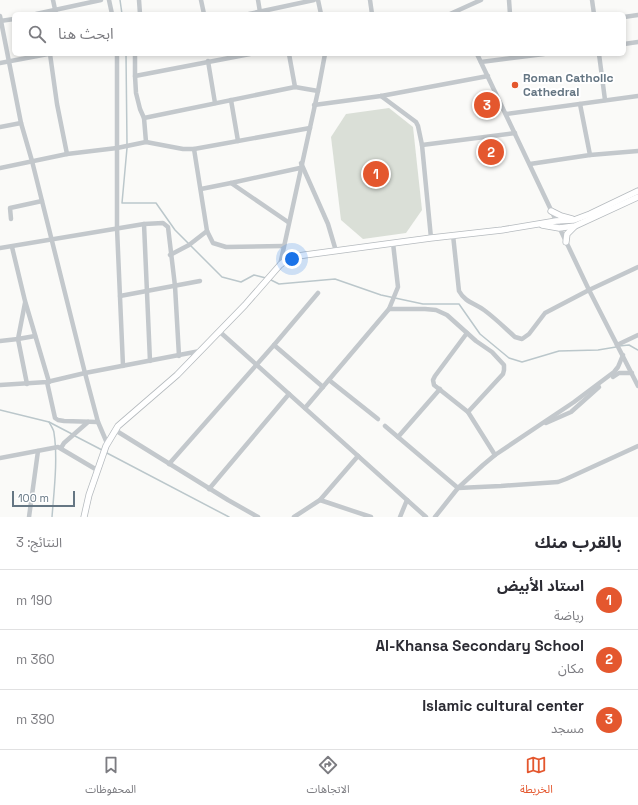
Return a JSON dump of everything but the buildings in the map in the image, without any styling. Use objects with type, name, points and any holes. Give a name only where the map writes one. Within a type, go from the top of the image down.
[{"type":"main road","points":[[566,242],[567,234],[575,223],[590,214],[638,191]]},
{"type":"main road","points":[[538,225],[559,228],[638,197]]},
{"type":"main road","points":[[551,211],[575,223]]},
{"type":"main road","points":[[84,517],[106,444],[115,430],[177,375],[220,332],[280,264],[290,257],[538,225],[556,221],[575,223]]},
{"type":"street","points":[[53,0],[55,12],[101,0]]},
{"type":"street","points":[[109,0],[112,12]]},
{"type":"street","points":[[139,0],[140,12]]},
{"type":"street","points":[[201,0],[204,12]]},
{"type":"street","points":[[258,0],[260,12],[269,12],[314,0]]},
{"type":"street","points":[[318,0],[321,12]]},
{"type":"street","points":[[370,0],[372,12]]},
{"type":"street","points":[[458,12],[481,0]]},
{"type":"street","points":[[509,0],[510,12]]},
{"type":"street","points":[[592,0],[594,12]]},
{"type":"street","points":[[626,17],[638,15]]},
{"type":"street","points":[[12,19],[0,20],[10,61],[21,123],[32,161],[84,373],[106,444]]},
{"type":"street","points":[[626,44],[638,42]]},
{"type":"street","points":[[0,63],[38,56]]},
{"type":"street","points":[[49,56],[67,154]]},
{"type":"street","points":[[117,56],[119,148],[118,228],[123,366]]},
{"type":"street","points":[[135,56],[135,76],[138,101],[144,118],[146,142]]},
{"type":"street","points":[[211,56],[210,61],[215,104]]},
{"type":"street","points":[[135,76],[239,56]]},
{"type":"street","points":[[289,56],[295,87]]},
{"type":"street","points":[[280,264],[318,91],[324,56]]},
{"type":"street","points":[[478,56],[589,290],[638,386]]},
{"type":"street","points":[[481,62],[516,56]]},
{"type":"street","points":[[599,56],[605,100]]},
{"type":"street","points":[[314,105],[381,96],[488,76]]},
{"type":"street","points":[[144,118],[295,87],[318,91]]},
{"type":"street","points":[[381,96],[416,122],[418,126],[422,145],[431,238]]},
{"type":"street","points":[[506,114],[638,96]]},
{"type":"street","points":[[231,100],[238,141]]},
{"type":"street","points":[[580,104],[590,155]]},
{"type":"street","points":[[0,127],[21,123]]},
{"type":"street","points":[[0,168],[67,154],[119,148],[146,142],[183,149],[194,149],[310,128]]},
{"type":"street","points":[[422,145],[515,132]]},
{"type":"street","points":[[194,149],[207,231],[213,243],[226,247],[283,246]]},
{"type":"street","points":[[530,164],[590,155],[638,151]]},
{"type":"street","points":[[201,189],[231,184],[301,165]]},
{"type":"street","points":[[301,165],[328,224],[336,251]]},
{"type":"street","points":[[231,184],[288,222]]},
{"type":"street","points":[[11,219],[9,212],[10,208],[42,202]]},
{"type":"street","points":[[144,224],[150,361]]},
{"type":"street","points":[[0,248],[144,224],[166,224],[168,227],[170,255],[175,286],[179,356]]},
{"type":"street","points":[[170,255],[207,231]]},
{"type":"street","points":[[453,235],[459,291],[462,296],[466,300],[483,309],[515,337],[522,339],[529,334],[545,313],[638,267]]},
{"type":"street","points":[[305,408],[388,309],[392,302],[398,287],[393,243]]},
{"type":"street","points":[[12,247],[25,302],[48,382],[55,418],[64,421],[98,422]]},
{"type":"street","points":[[120,296],[200,281]]},
{"type":"street","points":[[169,464],[318,293]]},
{"type":"street","points":[[25,302],[18,339],[27,384]]},
{"type":"street","points":[[388,309],[436,310],[447,315],[467,333],[492,352],[504,365],[503,374],[468,412]]},
{"type":"street","points":[[220,332],[426,517]]},
{"type":"street","points":[[467,333],[435,376],[433,380],[434,385],[468,412],[495,455]]},
{"type":"street","points":[[617,345],[638,335]]},
{"type":"street","points":[[0,341],[35,336]]},
{"type":"street","points":[[274,345],[323,387]]},
{"type":"street","points":[[0,385],[48,382],[84,373],[200,351]]},
{"type":"street","points":[[435,517],[466,479],[495,455],[539,426],[614,372],[623,355]]},
{"type":"street","points":[[539,426],[571,412],[615,375],[623,372],[632,373]]},
{"type":"street","points":[[329,380],[378,420]]},
{"type":"street","points":[[398,437],[440,390]]},
{"type":"street","points":[[209,488],[289,394]]},
{"type":"street","points":[[60,448],[88,422]]},
{"type":"street","points":[[384,426],[458,488],[558,482],[638,446]]},
{"type":"street","points":[[115,430],[258,517]]},
{"type":"street","points":[[0,458],[51,448],[60,448],[97,470]]},
{"type":"street","points":[[29,517],[38,451]]},
{"type":"street","points":[[294,517],[320,500],[358,456]]},
{"type":"street","points":[[320,500],[371,517]]},
{"type":"street","points":[[400,517],[407,500]]},
{"type":"shaded area","points":[[389,108],[413,127],[422,210],[406,233],[363,239],[341,220],[331,137],[346,114]]},
{"type":"waterway","points":[[120,0],[122,12]]},
{"type":"waterway","points":[[126,56],[127,144]]},
{"type":"waterway","points":[[127,148],[122,203],[156,203],[175,230],[222,277],[241,282],[254,275],[266,278]]},
{"type":"waterway","points":[[269,279],[279,284],[335,279],[381,295],[423,304],[459,304],[480,334],[509,358],[522,362],[559,351],[598,350],[616,347]]},
{"type":"waterway","points":[[619,346],[629,345],[638,350]]},
{"type":"waterway","points":[[0,410],[49,422],[72,434]]},
{"type":"waterway","points":[[49,422],[54,432],[56,453],[52,517]]},
{"type":"waterway","points":[[75,436],[102,450]]},
{"type":"waterway","points":[[105,452],[229,517]]},
{"type":"place","name":"Roman Catholic Cathedral","points":[[515,85]]},
{"type":"place","name":"Islamic cultural center","points":[[487,105]]},
{"type":"place","name":"Al-Khansa Secondary School","points":[[491,152]]},
{"type":"place","name":"استاد الأبيض","points":[[376,174]]}]
